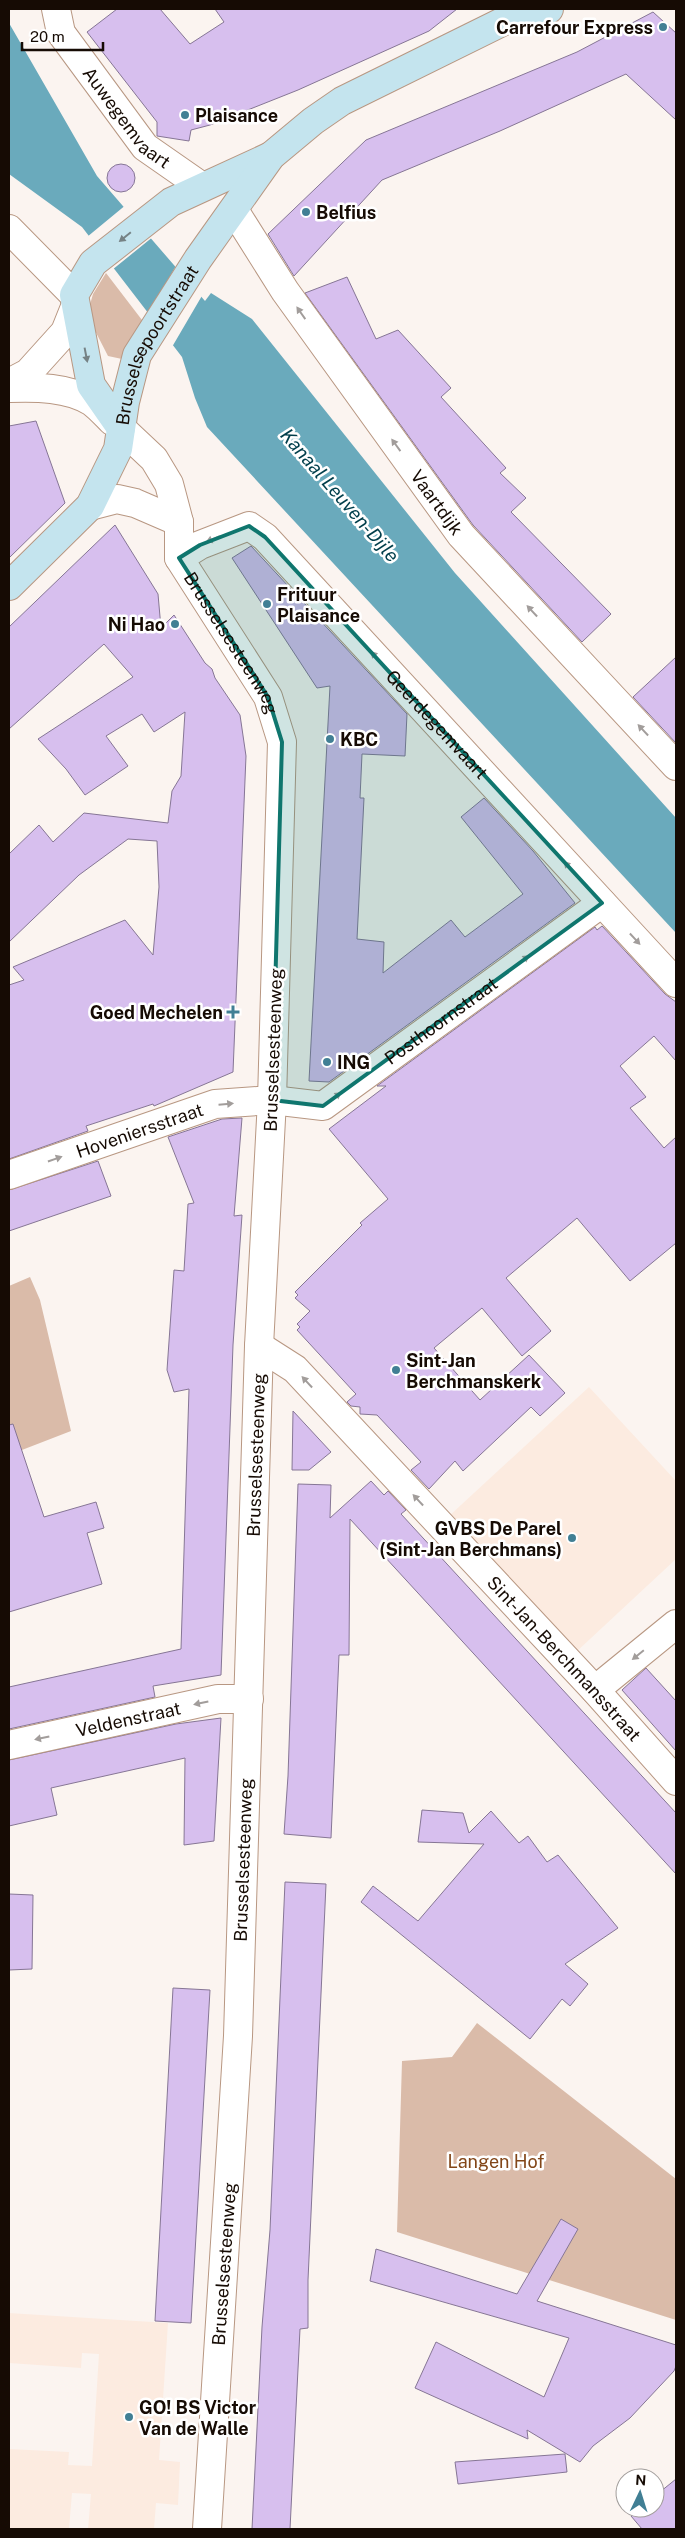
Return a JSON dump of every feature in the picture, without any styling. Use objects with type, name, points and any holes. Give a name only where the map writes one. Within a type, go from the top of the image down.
[{"type":"main road","name":"Brusselsepoortstraat","points":[[121,428],[137,355],[198,259],[271,156],[312,120],[342,101],[512,15],[549,9]]},
{"type":"main road","name":"Brusselsepoortstraat","points":[[121,428],[91,385],[74,301],[93,264],[157,211],[201,186],[271,156]]},
{"type":"main road","points":[[9,586],[90,506],[115,460],[121,428]]},
{"type":"street","name":"Auwegemvaart","points":[[56,9],[61,33],[144,148],[201,186]]},
{"type":"street","name":"Vaartdijk","points":[[234,210],[291,299],[461,535],[676,766]]},
{"type":"street","points":[[9,229],[74,301]]},
{"type":"street","name":"Brusselsepoortstraat","points":[[9,384],[28,373],[65,332],[74,301]]},
{"type":"street","name":"Brusselsesteenweg","points":[[9,388],[38,388],[76,395],[92,402],[154,459],[169,484],[179,522],[179,558],[268,697],[282,742],[272,1100],[259,1346],[238,2036],[207,2529]]},
{"type":"street","points":[[90,506],[117,499],[135,503],[179,522]]},
{"type":"street","name":"Geerdegemvaart","points":[[179,558],[200,545],[250,526],[265,537],[676,983]]},
{"type":"street","name":"Posthoornstraat","points":[[272,1100],[322,1106],[602,903]]},
{"type":"street","name":"Hoveniersstraat","points":[[9,1175],[215,1104],[272,1100]]},
{"type":"street","name":"Sint-Jan-Berchmansstraat","points":[[259,1346],[296,1369],[595,1690],[676,1781]]},
{"type":"street","points":[[595,1690],[676,1624]]},
{"type":"street","name":"Veldenstraat","points":[[9,1745],[218,1699],[249,1699]]},
{"type":"highlighted area","points":[[249,526],[265,537],[602,903],[323,1106],[272,1100],[282,742],[268,697],[179,558],[200,545]]},
{"type":"shaded area","name":"GVBS De Parel (Sint-Jan Berchmans)","points":[[589,1387],[676,1481],[676,1559],[575,1653],[448,1517]]},
{"type":"shaded area","name":"GO! BS Victor Van de Walle","points":[[9,2313],[168,2323],[159,2460],[180,2462],[178,2505],[156,2503],[154,2529],[88,2529],[91,2494],[72,2493],[69,2529],[9,2528],[9,2449],[69,2452],[68,2465],[92,2466],[99,2354],[82,2353],[81,2368],[9,2363]]},
{"type":"green space","points":[[106,273],[142,320],[122,359],[108,356],[87,315],[93,294]]},
{"type":"green space","points":[[30,1277],[40,1300],[71,1431],[9,1455],[9,1286]]},
{"type":"green space","name":"Langen Hof","points":[[477,2023],[676,2179],[676,2320],[397,2232],[402,2061],[452,2057]]},
{"type":"water","name":"Kanaal Leuven-Dijle","points":[[9,23],[97,176],[205,301],[211,293],[252,319],[455,573],[676,818],[676,933],[207,427],[195,398],[182,357],[82,227],[9,174]]},
{"type":"pier","points":[[127,204],[154,236],[112,270],[87,237]]},
{"type":"pier","points":[[177,264],[203,294],[172,347],[147,316]]},
{"type":"building","points":[[117,9],[160,9],[190,44],[224,22],[215,9],[457,9],[429,31],[298,90],[210,125],[191,130],[189,141],[157,136],[157,122],[87,32]]},
{"type":"building","points":[[653,12],[676,33],[676,120],[626,74],[500,131],[382,180],[294,276],[268,234],[366,140],[577,52]]},
{"type":"building","points":[[121,164],[131,168],[135,178],[131,188],[121,192],[111,188],[107,178],[111,168]]},
{"type":"building","points":[[347,277],[376,339],[398,330],[451,388],[441,397],[506,468],[500,473],[526,498],[511,512],[611,614],[582,642],[473,525],[305,293]]},
{"type":"building","points":[[36,421],[65,503],[9,558],[9,426]]},
{"type":"building","points":[[115,525],[158,594],[161,628],[174,615],[205,663],[212,669],[215,678],[240,715],[246,756],[233,1072],[154,1106],[153,1104],[86,1126],[88,1131],[9,1159],[9,985],[24,980],[13,967],[125,920],[153,955],[159,887],[157,841],[128,839],[79,875],[9,942],[9,854],[39,825],[53,842],[84,813],[168,823],[172,791],[181,776],[185,712],[154,732],[142,714],[106,736],[128,766],[85,795],[66,769],[38,739],[133,677],[104,644],[9,729],[9,627]]},
{"type":"building","points":[[251,546],[407,714],[405,756],[362,754],[360,798],[364,798],[357,939],[384,942],[383,973],[451,920],[465,937],[523,894],[461,817],[484,798],[533,851],[575,903],[329,1082],[309,1081],[330,686],[317,688],[232,558]]},
{"type":"building","points":[[676,657],[676,743],[633,697]]},
{"type":"building","points":[[602,926],[665,994],[676,1002],[676,1061],[654,1036],[620,1066],[646,1097],[630,1108],[664,1148],[676,1137],[676,1243],[630,1281],[577,1218],[506,1278],[551,1331],[522,1356],[482,1308],[434,1348],[480,1400],[529,1355],[565,1393],[540,1416],[531,1407],[463,1471],[455,1461],[429,1489],[411,1470],[421,1462],[377,1415],[360,1414],[360,1407],[351,1406],[347,1402],[356,1394],[297,1330],[300,1327],[297,1324],[310,1311],[295,1298],[298,1295],[295,1292],[362,1225],[360,1223],[388,1199],[329,1129],[386,1086],[377,1086],[595,927],[597,930]]},
{"type":"building","points":[[242,1118],[234,1216],[242,1215],[233,1345],[221,1675],[153,1686],[155,1697],[9,1729],[9,1687],[181,1649],[189,1389],[174,1392],[167,1370],[174,1270],[184,1271],[188,1204],[194,1203],[168,1137],[222,1119]]},
{"type":"building","points":[[98,1161],[111,1196],[9,1231],[9,1190]]},
{"type":"building","points":[[293,1411],[331,1452],[309,1470],[292,1470]]},
{"type":"building","points":[[13,1424],[44,1517],[96,1502],[104,1528],[87,1533],[102,1584],[9,1612],[9,1425]]},
{"type":"building","points":[[371,1481],[384,1495],[388,1491],[406,1510],[401,1514],[676,1813],[676,1874],[350,1519],[349,1655],[339,1655],[331,1838],[284,1834],[288,1776],[298,1484],[331,1485],[330,1518]]},
{"type":"building","points":[[646,1668],[676,1701],[676,1751],[622,1690]]},
{"type":"building","points":[[221,1718],[214,1841],[184,1845],[185,1758],[51,1788],[57,1815],[9,1826],[9,1760],[176,1724]]},
{"type":"building","points":[[422,1810],[463,1813],[469,1833],[491,1811],[519,1843],[528,1836],[547,1862],[558,1855],[618,1928],[565,1964],[588,1984],[570,2006],[562,1999],[530,2039],[361,1902],[373,1886],[418,1921],[484,1844],[418,1842]]},
{"type":"building","points":[[285,1882],[326,1884],[308,2280],[308,2328],[300,2329],[290,2529],[252,2529],[262,2327],[270,2230]]},
{"type":"building","points":[[9,1894],[33,1895],[32,1969],[9,1970]]},
{"type":"building","points":[[173,1988],[210,1990],[191,2323],[155,2321]]},
{"type":"building","points":[[561,2219],[578,2229],[537,2301],[676,2345],[676,2366],[674,2371],[630,2418],[593,2446],[580,2462],[527,2430],[528,2439],[415,2388],[436,2342],[544,2397],[569,2338],[370,2281],[376,2249],[517,2294]]},
{"type":"building","points":[[565,2454],[567,2472],[458,2484],[455,2462]]},
{"type":"building","points":[[676,2479],[676,2529],[642,2529],[633,2518],[665,2518],[665,2488]]},
{"type":"place","name":"Carrefour Express","points":[[663,27]]},
{"type":"place","name":"Plaisance","points":[[185,115]]},
{"type":"place","name":"Belfius","points":[[306,212]]},
{"type":"place","name":"Frituur Plaisance","points":[[267,604]]},
{"type":"place","name":"Ni Hao","points":[[175,624]]},
{"type":"place","name":"KBC","points":[[330,739]]},
{"type":"place","name":"Goed Mechelen","points":[[233,1012]]},
{"type":"place","name":"ING","points":[[327,1062]]},
{"type":"place","name":"Sint-Jan Berchmanskerk","points":[[396,1370]]},
{"type":"place","name":"GVBS De Parel (Sint-Jan Berchmans)","points":[[572,1538]]},
{"type":"place","name":"GO! BS Victor Van de Walle","points":[[129,2417]]}]
